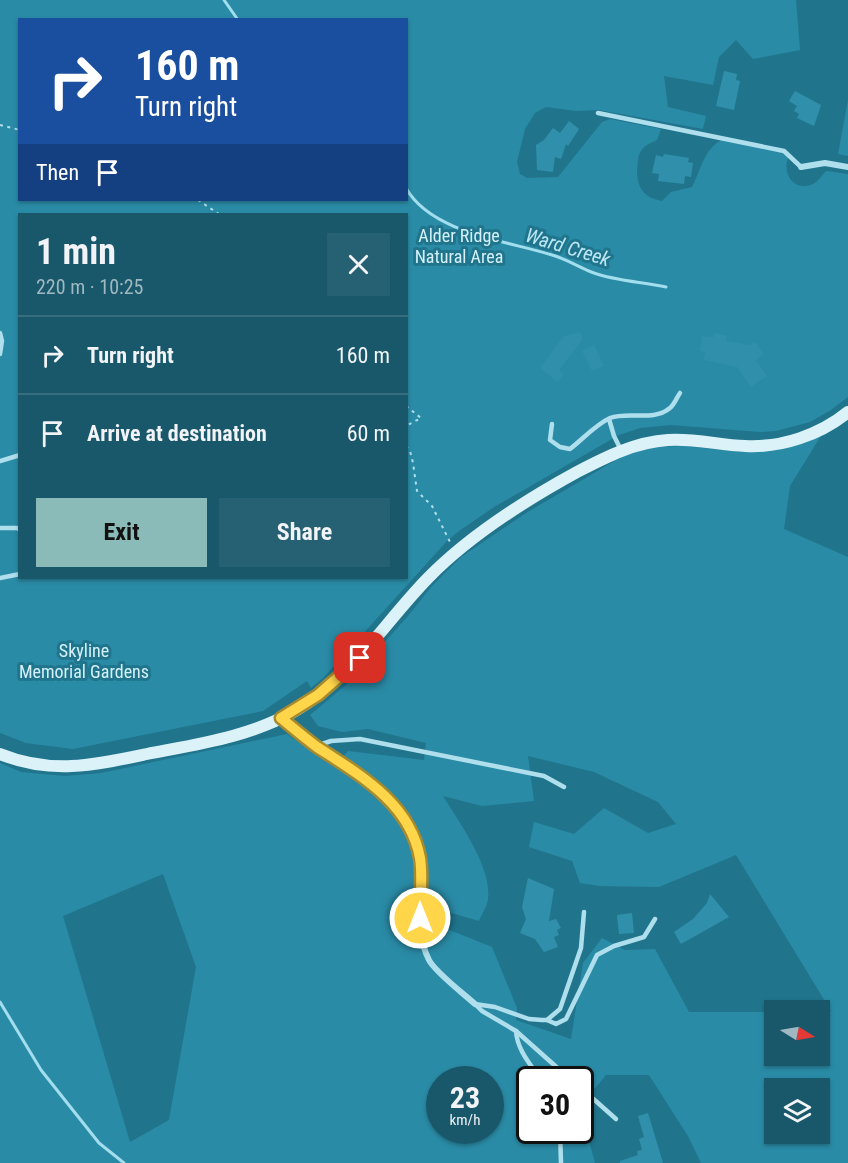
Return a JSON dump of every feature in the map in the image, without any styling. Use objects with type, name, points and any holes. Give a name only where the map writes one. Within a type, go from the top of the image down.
[{"type":"main road","points":[[0,754],[43,766],[80,767],[221,739],[263,727],[318,695],[339,678],[360,658],[426,580],[457,551],[513,510],[576,472],[621,450],[640,444],[668,440],[681,439],[744,446],[780,443],[822,429],[848,412]]},
{"type":"street","points":[[801,167],[825,163],[848,167]]},
{"type":"street","points":[[281,718],[316,746],[356,771],[393,802],[409,828],[420,858],[420,938],[430,963],[475,1004]]},
{"type":"lane","points":[[598,113],[784,151],[801,167]]},
{"type":"lane","points":[[0,333],[2,341],[0,354]]},
{"type":"lane","points":[[552,424],[550,440],[560,447],[570,449],[595,427],[609,419],[624,415],[658,413],[670,408],[680,393]]},
{"type":"lane","points":[[609,419],[621,450]]},
{"type":"lane","points":[[0,461],[18,456]]},
{"type":"lane","points":[[0,528],[18,529]]},
{"type":"lane","points":[[0,578],[18,574]]},
{"type":"lane","points":[[316,746],[331,741],[360,739],[544,776],[564,787]]},
{"type":"lane","points":[[547,1020],[560,1009],[581,948],[584,912]]},
{"type":"lane","points":[[475,1004],[495,1007],[529,1019],[556,1023],[566,1019],[597,955],[614,946],[644,937],[655,919]]},
{"type":"lane","points":[[475,1004],[516,1030],[556,1066]]},
{"type":"lane","points":[[516,1030],[516,1040],[531,1066]]},
{"type":"lane","points":[[594,1099],[616,1119]]},
{"type":"lane","points":[[560,1144],[561,1163]]},
{"type":"path","points":[[0,126],[18,129]]},
{"type":"path","points":[[200,201],[218,213]]},
{"type":"path","points":[[408,407],[421,416],[420,419],[408,425]]},
{"type":"path","points":[[408,448],[413,463],[417,491],[432,506],[457,551]]},
{"type":"green space","points":[[0,0],[796,0],[800,50],[753,59],[736,40],[719,57],[713,85],[664,76],[668,107],[706,116],[703,129],[599,110],[577,111],[546,107],[535,113],[525,129],[517,162],[520,174],[527,178],[558,177],[602,122],[610,119],[661,129],[657,140],[642,149],[638,158],[637,170],[640,187],[646,195],[656,200],[662,201],[671,192],[692,187],[706,155],[721,140],[790,154],[787,160],[787,173],[794,183],[799,185],[813,184],[826,171],[848,174],[848,397],[810,422],[776,431],[760,432],[671,425],[640,428],[619,435],[494,507],[459,531],[447,541],[323,678],[311,688],[307,681],[263,711],[73,749],[26,743],[0,733]]},
{"type":"green space","points":[[848,100],[848,156],[838,154]]},
{"type":"green space","points":[[822,434],[790,486],[784,529],[848,557],[848,1163],[701,1163],[688,1136],[649,1075],[606,1075],[594,1089],[594,1066],[516,1066],[516,1144],[590,1144],[595,1163],[0,1163],[0,763],[21,772],[65,776],[101,773],[287,734],[334,767],[348,751],[424,760],[426,743],[368,729],[342,732],[318,726],[310,715],[346,685],[432,586],[461,557],[526,513],[623,456],[655,447],[683,446],[745,452],[777,449]],"holes":[[[528,756],[594,772],[658,802],[676,824],[648,833],[604,808],[574,834],[534,822],[529,847],[572,861],[580,883],[600,886],[659,887],[736,855],[824,1000],[830,1000],[830,1066],[764,1066],[764,1012],[689,1012],[655,949],[625,950],[602,938],[583,963],[571,1039],[516,1020],[517,1008],[492,947],[447,929],[448,912],[479,921],[488,899],[488,886],[480,859],[443,796],[482,806],[534,801]],[[163,874],[196,967],[169,1120],[130,1142],[63,916]]]},
{"type":"building","points":[[724,71],[737,74],[736,80],[740,81],[734,110],[716,106]]},
{"type":"building","points":[[795,91],[821,105],[814,126],[797,118],[799,114],[794,111],[797,106],[789,101]]},
{"type":"building","points":[[569,121],[579,129],[568,146],[566,144],[561,159],[555,157],[553,172],[537,170],[536,145],[544,140],[553,128],[560,133]]},
{"type":"building","points":[[664,154],[689,158],[688,162],[693,163],[691,177],[685,176],[684,184],[658,181],[659,174],[652,173],[656,155],[663,157]]},
{"type":"building","points":[[580,332],[583,339],[559,370],[564,374],[558,382],[540,368],[564,336]]},
{"type":"building","points":[[714,333],[727,336],[726,341],[750,345],[755,342],[764,354],[756,360],[767,376],[751,387],[737,367],[704,360],[705,352],[700,351],[702,336],[714,337]]},
{"type":"building","points":[[594,345],[604,366],[592,371],[582,351]]},
{"type":"building","points":[[528,878],[554,889],[549,921],[556,919],[561,928],[557,930],[559,935],[554,937],[558,947],[544,952],[535,939],[520,933],[526,919],[522,907]]},
{"type":"building","points":[[710,894],[729,917],[681,944],[674,932],[693,919],[707,903]]},
{"type":"building","points":[[632,913],[634,933],[619,934],[617,915]]},
{"type":"building","points":[[648,1113],[663,1163],[620,1163],[620,1161],[638,1155],[637,1151],[642,1150],[639,1139],[644,1137],[638,1116]]},
{"type":"waterway","name":"Ward Creek","points":[[224,0],[237,18]]},
{"type":"waterway","name":"Ward Creek","points":[[408,190],[418,203],[433,215],[472,233],[558,257],[602,276],[666,287]]},
{"type":"waterway","points":[[0,1002],[41,1070],[99,1143],[124,1163]]},
{"type":"route","points":[[360,658],[318,695],[281,718],[316,746],[356,771],[393,802],[409,828],[420,858],[420,918]]},
{"type":"park label","name":"Alder Ridge Natural Area","points":[[459,246]]},
{"type":"park label","name":"Skyline Memorial Gardens","points":[[84,661]]}]
